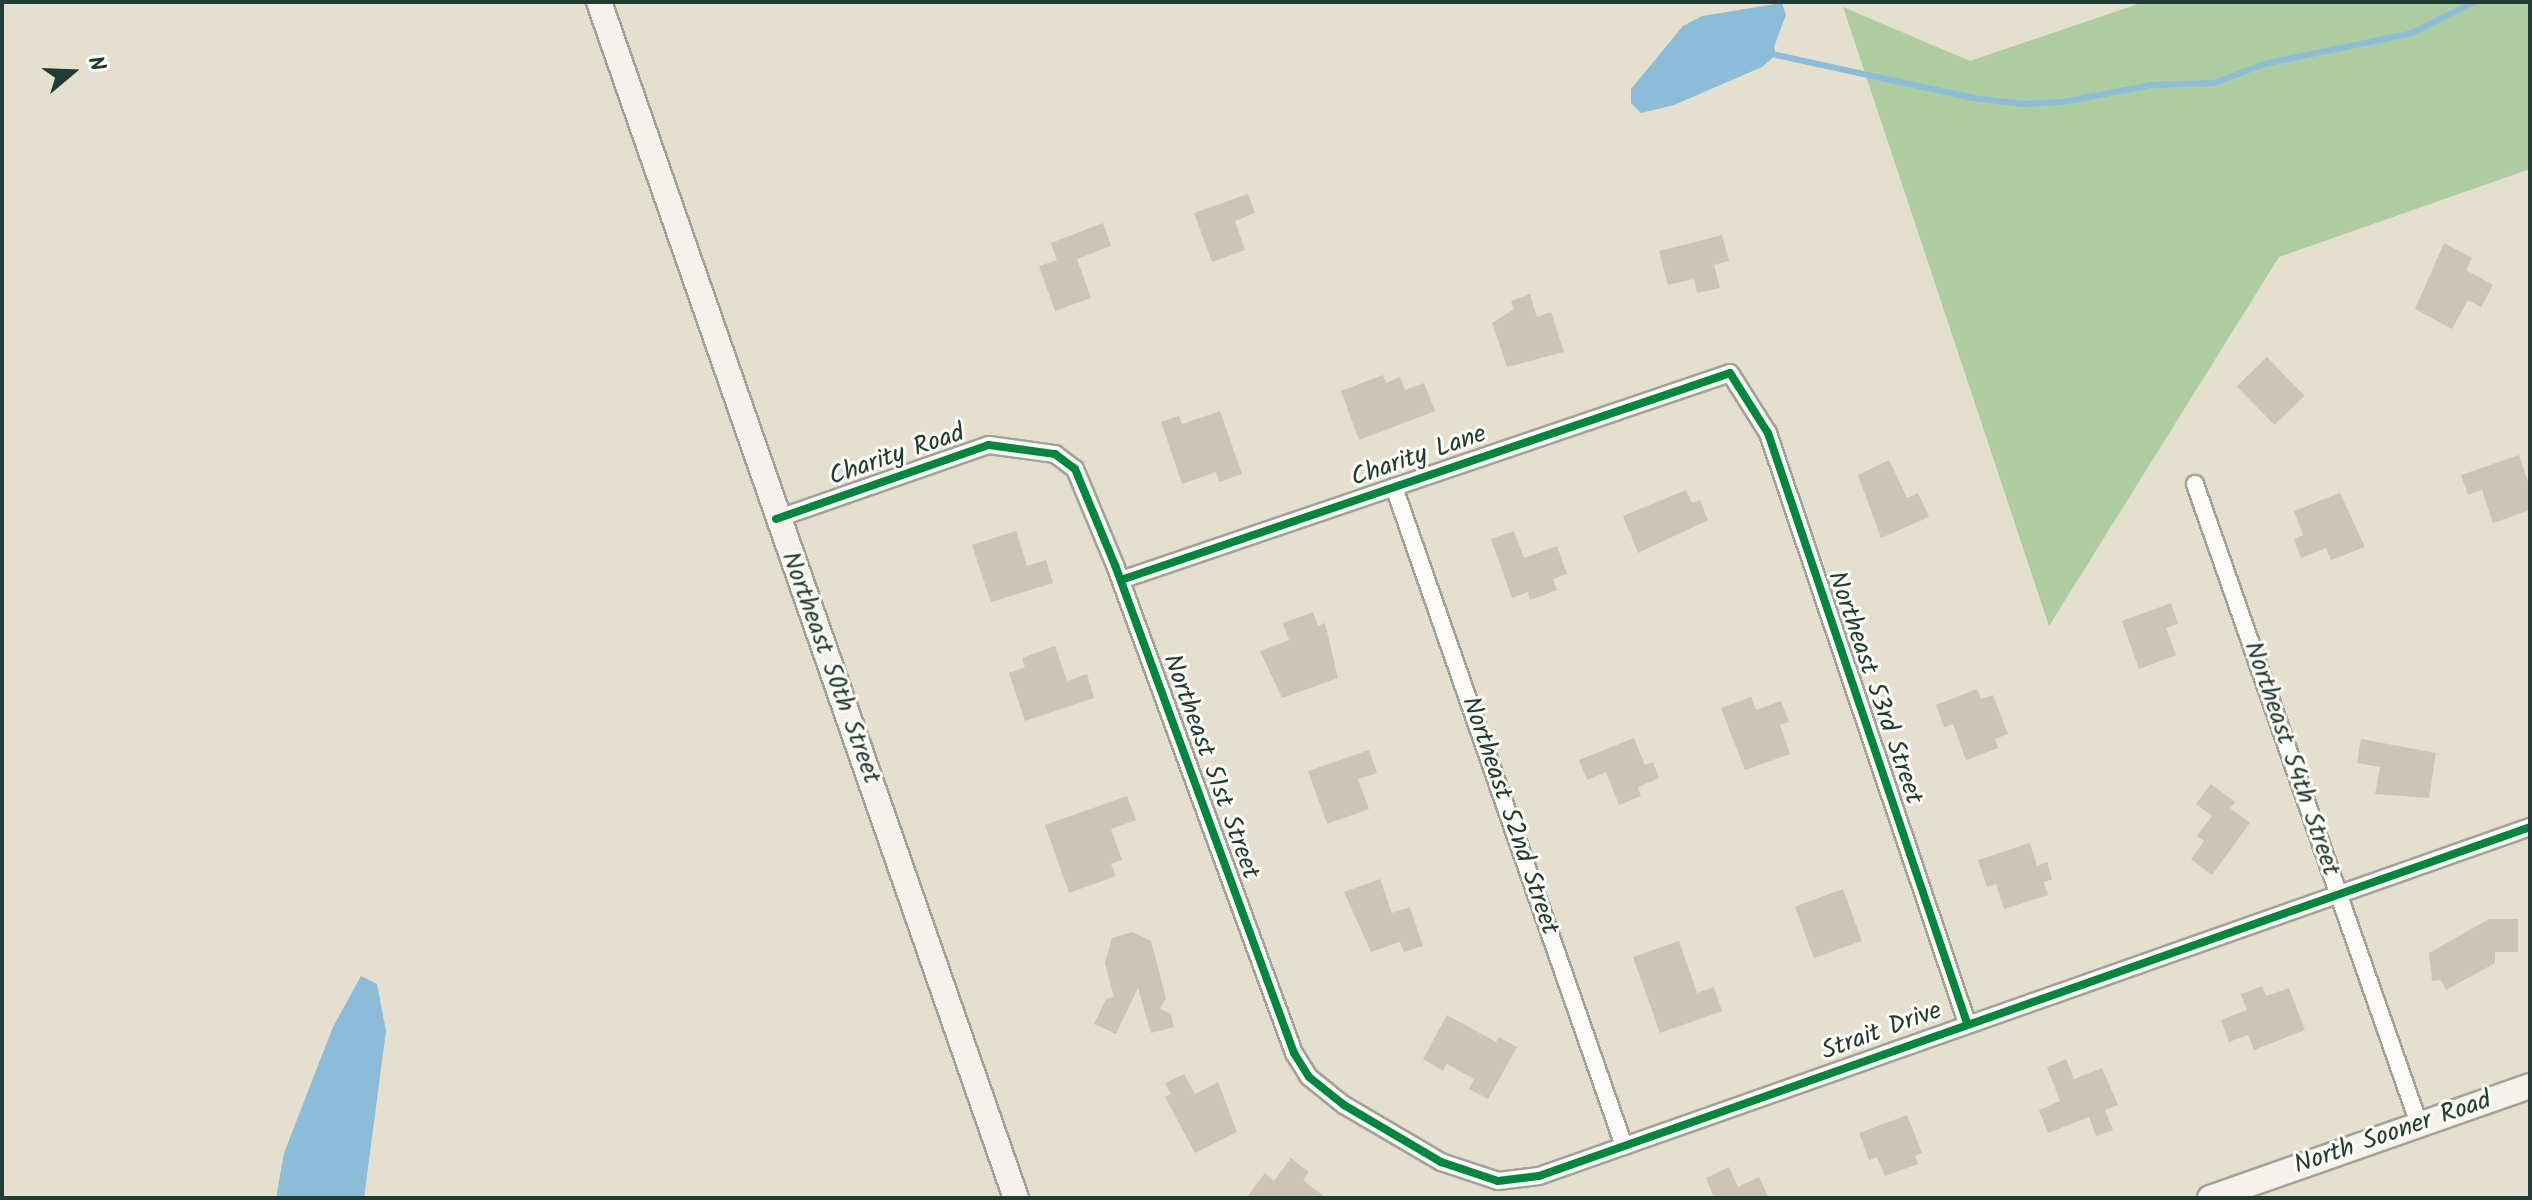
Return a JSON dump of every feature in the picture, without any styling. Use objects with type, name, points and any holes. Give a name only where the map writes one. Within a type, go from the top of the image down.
[{"type":"street","name":"Northeast 50th Street","points":[[599,2],[776,519],[1016,1198]]},
{"type":"street","name":"Charity Lane","points":[[1121,580],[1730,373]]},
{"type":"street","name":"Northeast 53rd Street","points":[[1730,373],[1768,433],[1967,1023]]},
{"type":"street","name":"Charity Road","points":[[776,519],[989,445],[1055,454],[1075,469]]},
{"type":"street","name":"Northeast 51st Street","points":[[1075,469],[1121,580],[1277,1018],[1309,1077]]},
{"type":"street","name":"Northeast 54th Street","points":[[2195,484],[2419,1124]]},
{"type":"street","name":"Northeast 52nd Street","points":[[1394,487],[1624,1146]]},
{"type":"street","name":"Strait Drive","points":[[1309,1077],[1344,1105],[1441,1162],[1478,1177],[1498,1181],[1539,1176],[2530,827]]},
{"type":"street","name":"North Sooner Road","points":[[2210,1198],[2530,1086]]},
{"type":"green space","points":[[2144,2],[2530,2],[2530,169],[2279,257],[2049,626],[1843,7],[1970,61]]},
{"type":"water","points":[[1782,3],[1786,15],[1774,47],[1776,55],[1762,67],[1674,105],[1641,113],[1631,103],[1631,89],[1683,26],[1702,16]]},
{"type":"water","points":[[361,976],[377,984],[386,1031],[364,1198],[276,1198],[284,1153],[333,1027]]},
{"type":"building","points":[[1248,194],[1255,213],[1235,221],[1245,250],[1212,262],[1194,213]]},
{"type":"building","points":[[1103,223],[1111,246],[1077,259],[1091,298],[1055,311],[1039,266],[1057,260],[1051,243]]},
{"type":"building","points":[[1722,235],[1729,261],[1714,265],[1720,288],[1697,293],[1694,279],[1668,285],[1659,251]]},
{"type":"building","points":[[2444,243],[2472,258],[2466,270],[2493,285],[2481,307],[2468,300],[2452,329],[2415,309]]},
{"type":"building","points":[[1530,294],[1537,317],[1551,312],[1564,352],[1507,367],[1492,323],[1514,309],[1511,301]]},
{"type":"building","points":[[2267,357],[2305,396],[2274,425],[2237,386]]},
{"type":"building","points":[[1383,375],[1386,383],[1400,377],[1405,390],[1424,383],[1435,411],[1359,440],[1341,391]]},
{"type":"building","points":[[1220,411],[1242,474],[1219,482],[1216,472],[1182,484],[1161,422],[1179,416],[1182,424]]},
{"type":"building","points":[[2519,455],[2530,487],[2530,510],[2493,523],[2482,490],[2468,495],[2461,475]]},
{"type":"building","points":[[1889,460],[1907,498],[1918,493],[1929,517],[1881,538],[1858,475]]},
{"type":"building","points":[[1686,490],[1692,503],[1700,500],[1708,520],[1638,553],[1623,516]]},
{"type":"building","points":[[2340,493],[2365,547],[2331,560],[2326,548],[2301,558],[2294,539],[2303,535],[2294,511]]},
{"type":"building","points":[[1016,531],[1027,566],[1046,560],[1053,583],[991,602],[972,545]]},
{"type":"building","points":[[1514,531],[1524,558],[1557,546],[1567,574],[1553,579],[1557,590],[1530,600],[1528,592],[1512,598],[1491,539]]},
{"type":"building","points":[[2171,603],[2178,624],[2166,628],[2176,655],[2139,669],[2122,621]]},
{"type":"building","points":[[1313,612],[1318,626],[1325,623],[1338,678],[1282,698],[1260,651],[1289,640],[1283,623]]},
{"type":"building","points":[[1055,646],[1067,681],[1087,674],[1094,698],[1025,721],[1009,673],[1025,667],[1022,658]]},
{"type":"building","points":[[1977,689],[1981,699],[1993,695],[2008,734],[1995,739],[1998,748],[1966,760],[1953,724],[1944,727],[1936,705]]},
{"type":"building","points":[[1751,697],[1756,710],[1781,701],[1789,722],[1780,725],[1790,754],[1745,770],[1721,708]]},
{"type":"building","points":[[1634,738],[1645,765],[1653,762],[1659,778],[1638,787],[1641,796],[1619,805],[1606,772],[1587,780],[1579,760]]},
{"type":"building","points":[[2361,739],[2436,753],[2429,798],[2375,794],[2380,767],[2357,763]]},
{"type":"building","points":[[1369,750],[1377,773],[1358,779],[1369,809],[1327,824],[1308,771]]},
{"type":"building","points":[[2211,784],[2235,802],[2230,808],[2250,823],[2212,875],[2191,859],[2204,841],[2197,836],[2212,816],[2196,804]]},
{"type":"building","points":[[1127,796],[1136,820],[1111,829],[1122,860],[1111,864],[1116,876],[1069,893],[1045,825]]},
{"type":"building","points":[[2030,843],[2037,866],[2047,862],[2052,879],[2044,882],[2048,895],[2004,909],[1996,884],[1987,887],[1978,860]]},
{"type":"building","points":[[1380,879],[1392,913],[1410,907],[1423,946],[1404,952],[1400,942],[1371,952],[1344,892]]},
{"type":"building","points":[[1843,889],[1862,941],[1814,958],[1795,906]]},
{"type":"building","points":[[2489,919],[2518,919],[2518,952],[2495,952],[2495,963],[2446,990],[2441,980],[2432,981],[2429,953]]},
{"type":"building","points":[[1132,932],[1151,941],[1166,998],[1160,1009],[1171,1014],[1174,1027],[1151,1033],[1138,988],[1116,1034],[1094,1024],[1106,999],[1114,997],[1105,963],[1112,938]]},
{"type":"building","points":[[1679,941],[1697,993],[1714,987],[1722,1011],[1660,1033],[1633,957]]},
{"type":"building","points":[[2262,986],[2266,996],[2289,988],[2305,1030],[2254,1050],[2248,1035],[2229,1042],[2221,1020],[2247,1010],[2241,994]]},
{"type":"building","points":[[1447,1015],[1496,1042],[1499,1037],[1517,1047],[1488,1099],[1469,1089],[1474,1079],[1447,1064],[1443,1071],[1423,1059]]},
{"type":"building","points":[[2066,1059],[2074,1079],[2102,1068],[2118,1105],[2105,1110],[2113,1130],[2096,1136],[2089,1117],[2048,1133],[2039,1110],[2060,1101],[2047,1067]]},
{"type":"building","points":[[1184,1074],[1195,1094],[1218,1082],[1237,1132],[1195,1153],[1165,1097],[1171,1094],[1165,1083]]},
{"type":"building","points":[[1907,1115],[1922,1153],[1915,1156],[1918,1164],[1885,1176],[1877,1157],[1869,1160],[1859,1133]]},
{"type":"building","points":[[1291,1158],[1309,1172],[1303,1180],[1326,1198],[1246,1198],[1265,1173],[1274,1181]]},
{"type":"building","points":[[1729,1167],[1738,1187],[1759,1177],[1769,1198],[1714,1198],[1706,1178]]},
{"type":"waterway","points":[[1776,55],[1973,98],[2024,104],[2063,102],[2151,85],[2214,83],[2264,64],[2412,33],[2474,2]]},
{"type":"cycle path","points":[[1121,580],[1730,373],[1768,433],[1967,1023]]},
{"type":"cycle path","points":[[776,519],[989,445],[1055,454],[1075,469],[1115,565],[1294,1053],[1309,1077],[1344,1105],[1441,1162],[1498,1181],[1539,1176],[2530,827]]}]
